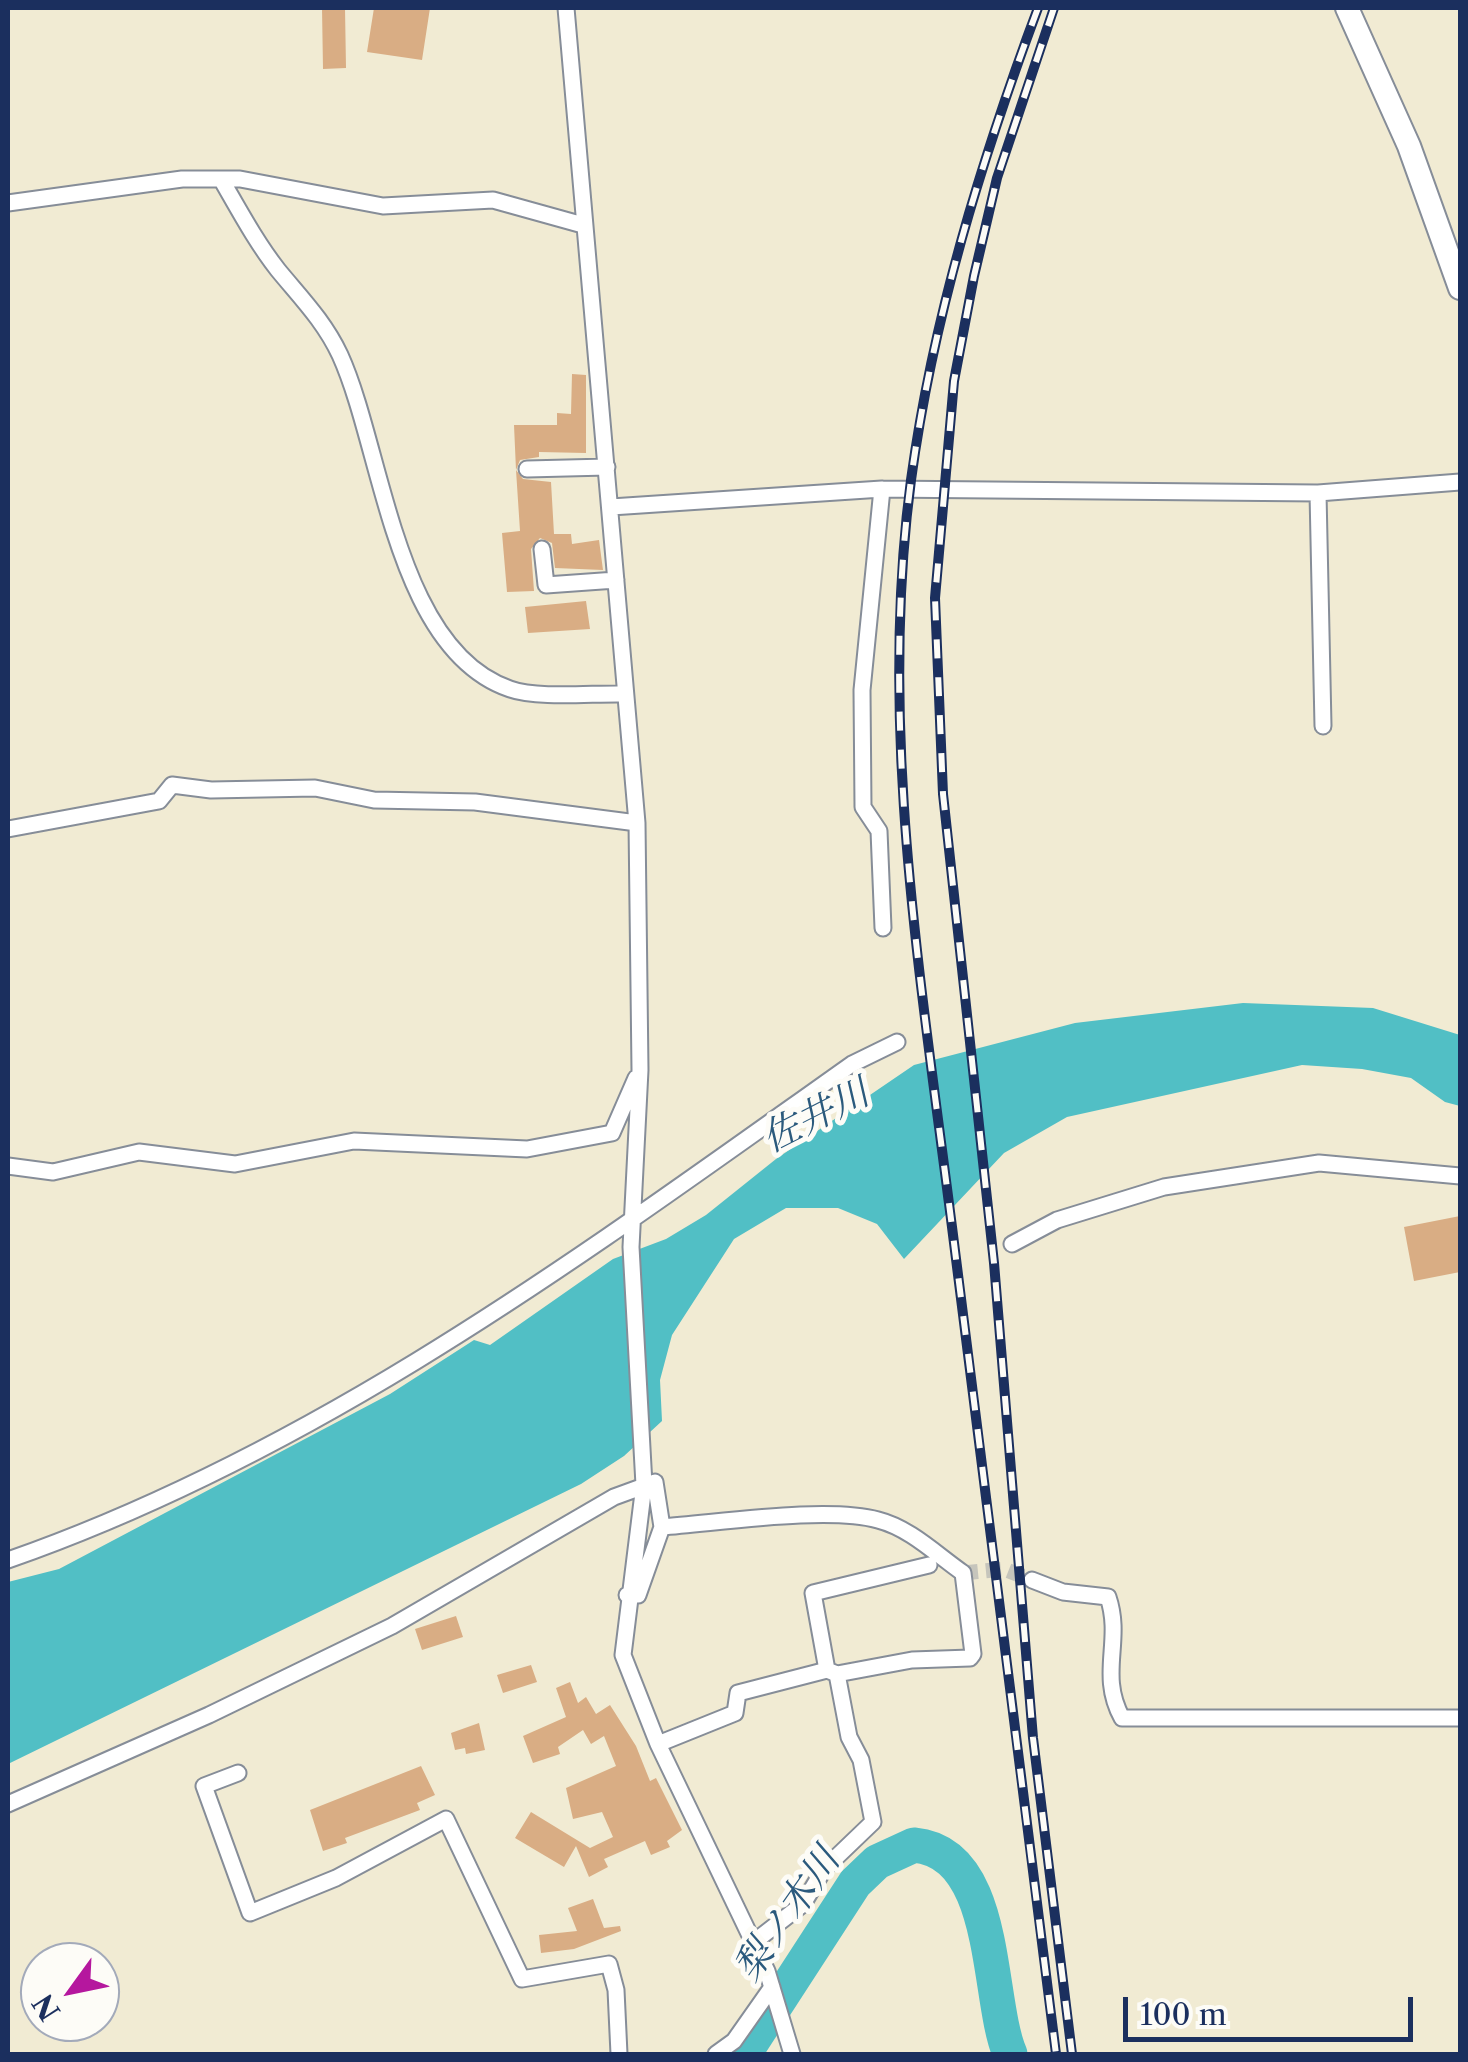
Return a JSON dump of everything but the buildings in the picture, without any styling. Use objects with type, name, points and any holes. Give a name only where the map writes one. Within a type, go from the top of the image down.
[{"type":"street","points":[[566,8],[637,823],[640,1070],[636,1218],[631,1238],[644,1485],[627,1595],[623,1655],[658,1744],[754,1942],[792,2054]]},
{"type":"street","points":[[1347,8],[1409,146],[1460,288]]},
{"type":"street","points":[[8,203],[182,179],[222,179],[383,206],[493,200],[583,225]]},
{"type":"street","points":[[222,179],[275,267],[322,321],[342,358],[400,554],[430,614],[471,669],[513,690],[624,694]]},
{"type":"street","points":[[526,469],[607,467]]},
{"type":"street","points":[[611,507],[882,488],[1318,493],[1460,482]]},
{"type":"street","points":[[882,488],[862,690],[863,807],[879,831],[883,928]]},
{"type":"street","points":[[1318,493],[1323,726]]},
{"type":"street","points":[[542,548],[546,584],[616,580]]},
{"type":"street","points":[[8,828],[159,802],[172,785],[211,790],[315,788],[374,800],[475,802],[637,823]]},
{"type":"street","points":[[8,1560],[84,1533],[307,1428],[475,1328],[852,1064],[897,1042]]},
{"type":"street","points":[[8,1166],[52,1172],[139,1152],[235,1164],[354,1141],[527,1148],[612,1133],[640,1070]]},
{"type":"street","points":[[1012,1244],[1057,1220],[1164,1187],[1319,1163],[1460,1176]]},
{"type":"street","points":[[8,1804],[209,1715],[392,1626],[614,1497],[656,1482],[662,1527],[638,1595],[627,1595]]},
{"type":"street","points":[[658,1744],[734,1714],[738,1693],[832,1672],[912,1660],[970,1658],[974,1654],[963,1573],[912,1536],[878,1520],[823,1515],[662,1527]]},
{"type":"street","points":[[754,1942],[803,1904],[824,1870],[873,1822],[861,1760],[849,1737],[813,1594],[928,1565]]},
{"type":"street","points":[[1032,1580],[1063,1592],[1108,1597],[1114,1613],[1110,1696],[1122,1718],[1460,1718]]},
{"type":"street","points":[[238,1773],[204,1786],[250,1913],[336,1878],[446,1819],[522,1979],[610,1964],[616,1990],[619,2054]]},
{"type":"street","points":[[716,2054],[734,2040],[772,1987]]},
{"type":"water","points":[[1243,1003],[1373,1008],[1460,1035],[1460,1106],[1445,1102],[1411,1078],[1362,1069],[1302,1065],[1067,1117],[1004,1153],[904,1259],[877,1224],[838,1208],[786,1208],[734,1239],[672,1335],[660,1380],[662,1421],[624,1456],[581,1484],[8,1764],[8,1582],[59,1569],[390,1394],[474,1340],[490,1345],[613,1259],[666,1239],[706,1215],[776,1159],[914,1065],[1075,1023]]},
{"type":"waterway","name":"梨ノ木川","points":[[744,2054],[855,1883],[877,1862],[914,1845],[942,1854],[962,1873],[976,1900],[1010,2054]]},
{"type":"tunnel","points":[[963,1573],[1004,1569],[1032,1580]]},
{"type":"railway","points":[[1038,8],[961,240],[932,359],[911,480],[902,573],[899,667],[901,760],[917,948],[1056,2054]]},
{"type":"railway","points":[[1054,8],[997,178],[974,276],[954,381],[935,598],[943,794],[994,1263],[1033,1738],[1072,2054]]},
{"type":"water label","name":"佐井川","points":[[816,1117]]}]
